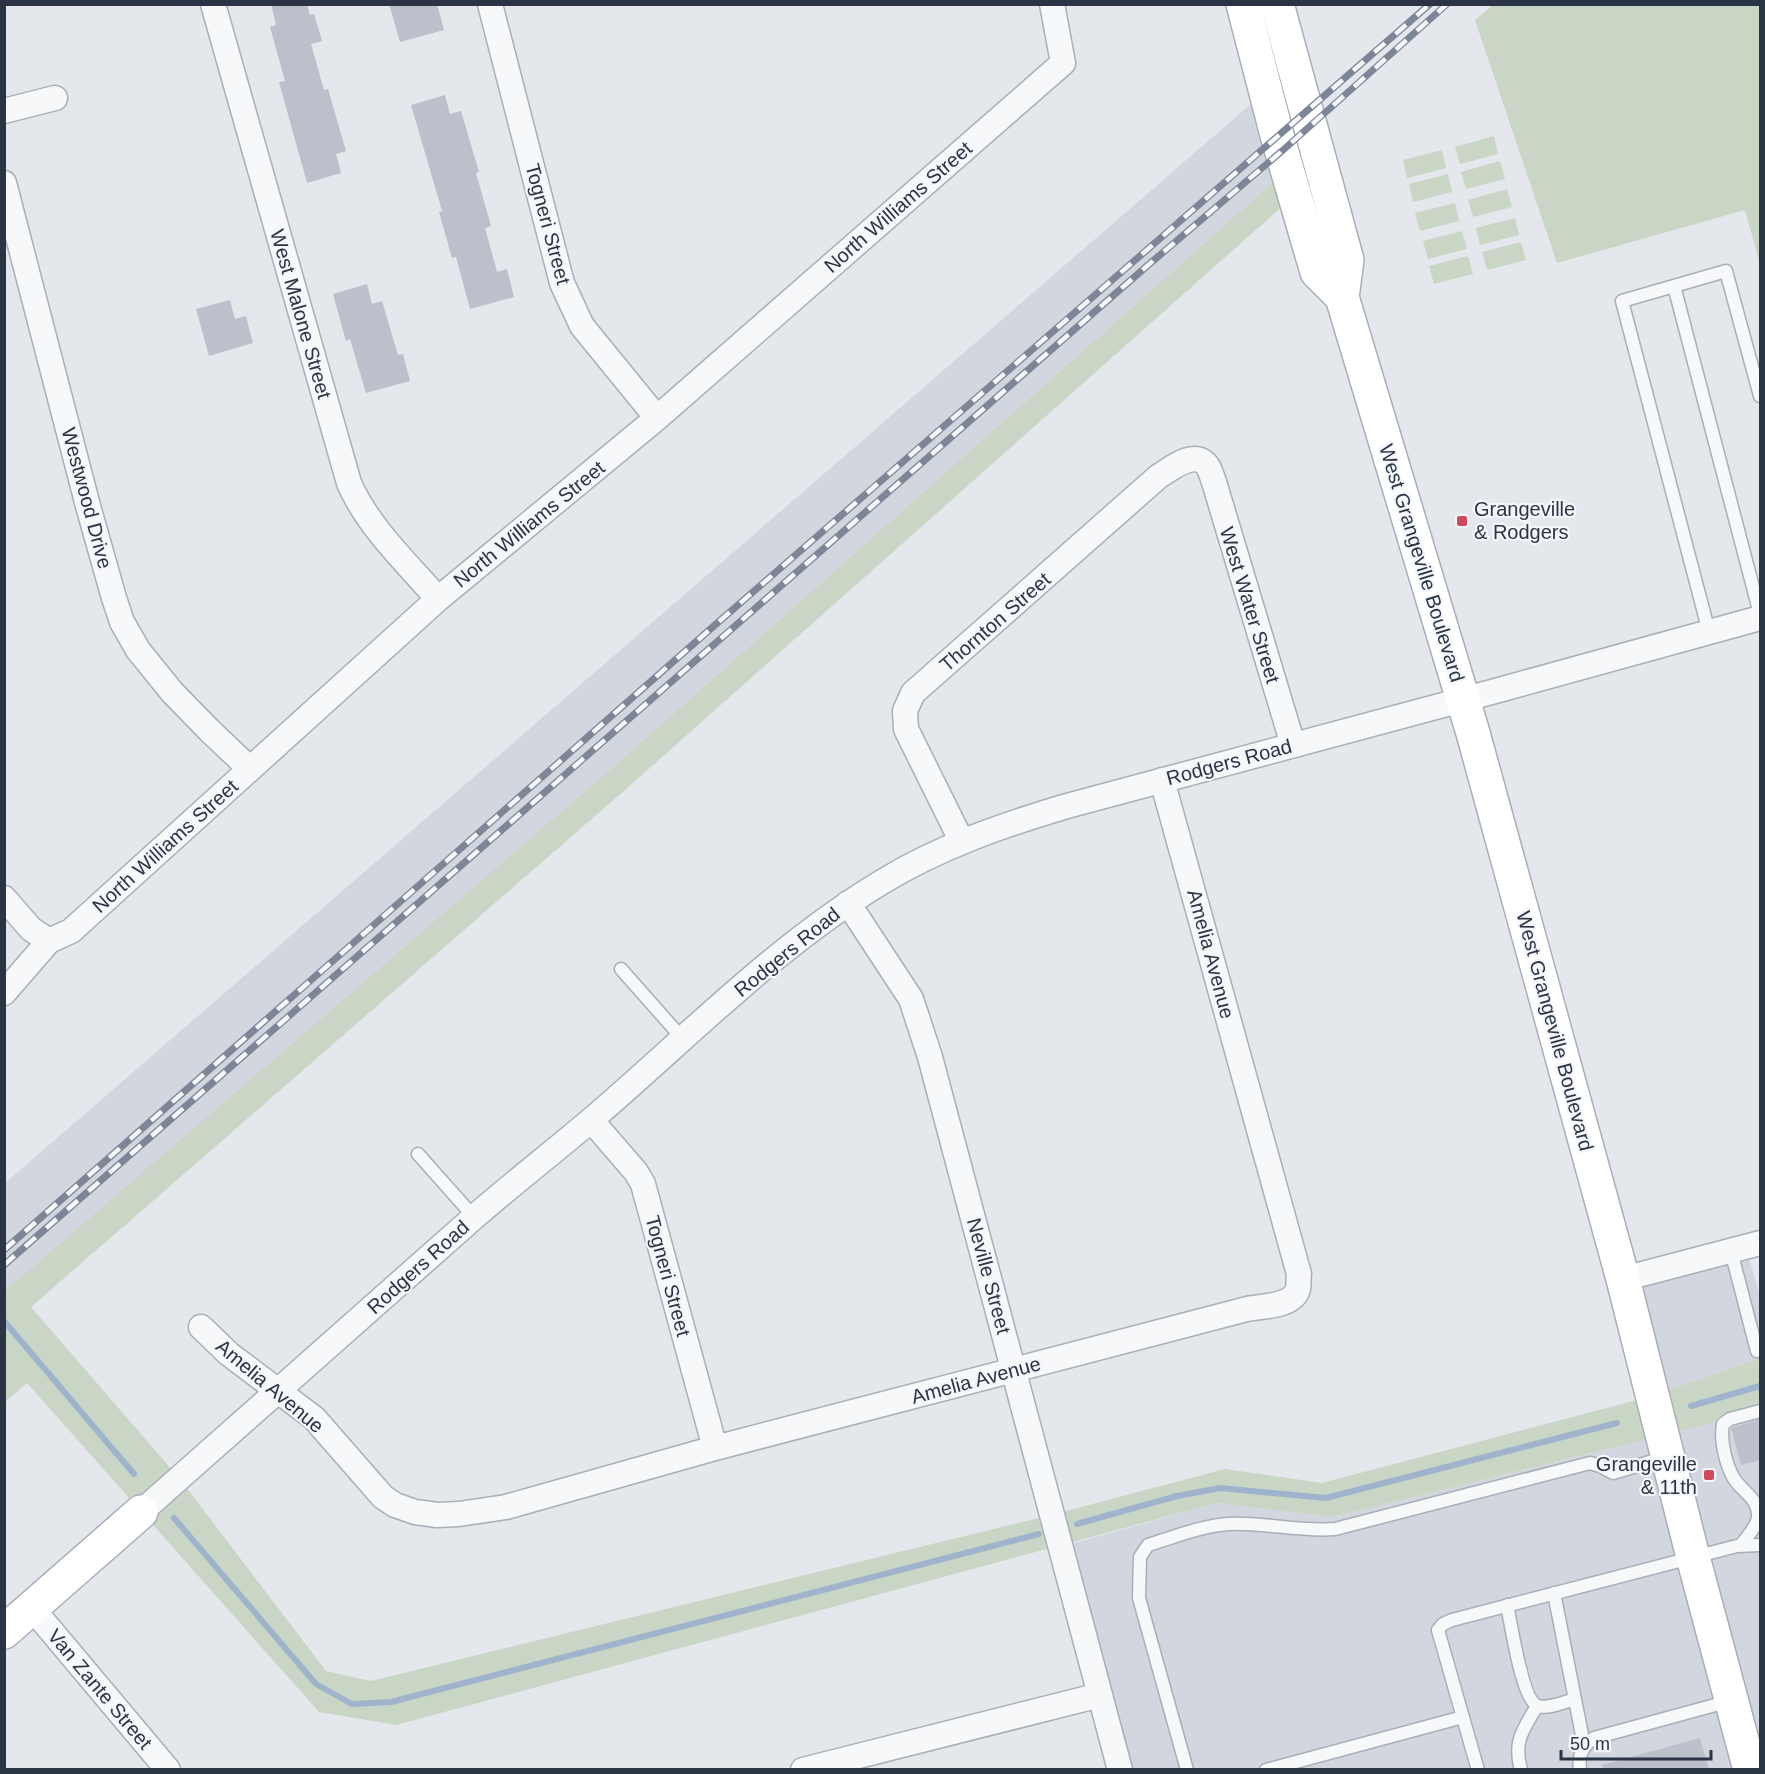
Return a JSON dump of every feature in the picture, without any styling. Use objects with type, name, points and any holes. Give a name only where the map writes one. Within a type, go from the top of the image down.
[{"type":"main road","name":"West Grangeville Boulevard","points":[[1243,4],[1277,135],[1317,272],[1342,297]]},
{"type":"main road","name":"West Grangeville Boulevard","points":[[1277,4],[1347,260],[1342,297],[1463,700],[1623,1279],[1667,1457],[1750,1770]]},
{"type":"main road","name":"Rodgers Road","points":[[4,1632],[141,1512]]},
{"type":"street","name":"West Malone Street","points":[[213,4],[349,483],[373,522],[438,599]]},
{"type":"street","name":"Togneri Street","points":[[490,4],[562,283],[582,326],[657,418]]},
{"type":"street","name":"North Williams Street","points":[[4,993],[50,941],[71,931],[438,599],[657,418],[1064,63],[1052,4]]},
{"type":"street","points":[[4,111],[55,98]]},
{"type":"street","name":"Westwood Drive","points":[[4,183],[88,506],[122,622],[138,650],[172,692],[250,769]]},
{"type":"street","name":"Thornton Street","points":[[962,842],[906,729],[905,711],[913,693],[1159,476],[1181,462],[1198,460],[1206,465]]},
{"type":"street","name":"West Water Street","points":[[1206,465],[1214,482],[1293,745]]},
{"type":"street","name":"Rodgers Road","points":[[141,1512],[474,1217],[591,1120],[784,951],[848,903],[919,861],[1012,822],[1463,700],[1761,616]]},
{"type":"street","name":"Amelia Avenue","points":[[201,1327],[229,1354],[314,1418],[383,1497],[395,1505],[415,1512],[437,1515],[506,1507],[715,1448],[1246,1309],[1283,1303],[1294,1297],[1298,1289],[1299,1274],[1162,780]]},
{"type":"street","points":[[4,898],[31,929],[50,941]]},
{"type":"street","name":"Neville Street","points":[[848,903],[911,999],[930,1057],[1120,1770]]},
{"type":"street","name":"Togneri Street","points":[[591,1120],[636,1172],[643,1184],[715,1448]]},
{"type":"street","points":[[1623,1279],[1761,1243]]},
{"type":"street","name":"Van Zante Street","points":[[32,1608],[168,1770]]},
{"type":"street","points":[[803,1770],[1100,1695]]},
{"type":"lane","points":[[1709,632],[1622,301],[1726,271],[1761,396]]},
{"type":"lane","points":[[1674,286],[1761,616]]},
{"type":"lane","points":[[621,969],[682,1038]]},
{"type":"lane","points":[[418,1154],[474,1217]]},
{"type":"lane","points":[[1731,1251],[1757,1351]]},
{"type":"lane","points":[[1740,1546],[1755,1525],[1758,1517],[1758,1502],[1732,1475],[1721,1434],[1723,1424],[1730,1419],[1761,1411]]},
{"type":"lane","points":[[1187,1770],[1138,1598],[1140,1557],[1148,1545],[1209,1526],[1230,1524],[1313,1531],[1335,1529],[1590,1463],[1613,1473],[1667,1457]]},
{"type":"lane","points":[[1478,1770],[1438,1630],[1443,1624],[1693,1557],[1740,1546],[1761,1545]]},
{"type":"lane","points":[[1554,1593],[1584,1745],[1579,1760],[1580,1770]]},
{"type":"lane","points":[[1507,1605],[1529,1699],[1537,1706],[1548,1706],[1575,1699]]},
{"type":"lane","points":[[1584,1745],[1594,1738],[1731,1700]]},
{"type":"lane","points":[[1521,1770],[1517,1749],[1520,1735],[1537,1706]]},
{"type":"lane","points":[[1266,1770],[1304,1765],[1463,1717]]},
{"type":"shaded area","points":[[1266,91],[1287,170],[611,769],[5,1292],[4,1184]]},
{"type":"shaded area","points":[[1746,1247],[1760,1296],[1760,1358],[1652,1396],[1623,1279]]},
{"type":"shaded area","points":[[1760,1411],[1760,1769],[1120,1769],[1060,1547],[1217,1503],[1333,1517]]},
{"type":"green space","points":[[1243,5],[1277,5],[1347,260],[1294,196],[625,790],[31,1307],[179,1478],[326,1671],[371,1681],[1051,1515],[1225,1469],[1322,1483],[1652,1396],[1760,1358],[1760,1411],[1333,1517],[1217,1503],[396,1725],[319,1712],[27,1383],[5,1402],[4,1292],[611,769],[1287,170]]},
{"type":"green space","points":[[1493,5],[1760,5],[1760,264],[1745,210],[1557,263],[1475,20]]},
{"type":"green space","points":[[1494,136],[1498,154],[1460,164],[1455,147]]},
{"type":"green space","points":[[1442,150],[1446,168],[1407,178],[1403,160]]},
{"type":"green space","points":[[1500,161],[1505,179],[1466,189],[1461,172]]},
{"type":"green space","points":[[1448,174],[1452,192],[1413,202],[1409,184]]},
{"type":"green space","points":[[1507,189],[1512,207],[1473,217],[1468,200]]},
{"type":"green space","points":[[1455,203],[1459,221],[1420,231],[1415,213]]},
{"type":"green space","points":[[1515,218],[1519,235],[1480,245],[1476,228]]},
{"type":"green space","points":[[1462,231],[1467,249],[1428,259],[1423,241]]},
{"type":"green space","points":[[1521,242],[1526,260],[1487,270],[1482,252]]},
{"type":"green space","points":[[1468,256],[1473,274],[1434,284],[1429,266]]},
{"type":"building","points":[[271,4],[307,4],[310,15],[314,14],[322,41],[311,44],[324,90],[328,89],[346,151],[336,154],[341,173],[307,183],[279,82],[285,81],[270,27],[276,25]]},
{"type":"building","points":[[389,4],[437,4],[444,30],[400,42]]},
{"type":"building","points":[[445,95],[450,114],[461,111],[479,172],[476,173],[491,226],[485,228],[497,272],[507,269],[514,297],[470,309],[456,257],[452,258],[439,212],[442,211],[411,105]]},
{"type":"building","points":[[367,284],[372,304],[382,301],[398,355],[403,354],[410,381],[366,393],[350,339],[346,341],[333,294]]},
{"type":"building","points":[[230,300],[235,319],[246,316],[253,343],[209,356],[196,309]]},
{"type":"building","points":[[1761,1419],[1761,1460],[1741,1465],[1731,1428]]},
{"type":"building","points":[[1700,1738],[1709,1770],[1603,1770],[1602,1765]]},
{"type":"waterway","points":[[4,1321],[134,1474]]},
{"type":"waterway","points":[[1691,1406],[1760,1386]]},
{"type":"waterway","points":[[1077,1524],[1177,1496],[1220,1488],[1326,1498],[1617,1423]]},
{"type":"waterway","points":[[174,1518],[316,1684],[352,1704],[391,1702],[1039,1534]]},
{"type":"railway","points":[[4,1250],[715,625],[1430,4]]},
{"type":"railway","points":[[4,1265],[1147,266],[1282,151],[1447,4]]},
{"type":"place","name":"Grangeville & Rodgers","points":[[1462,521]]},
{"type":"place","name":"Grangeville & 11th","points":[[1709,1475]]}]
